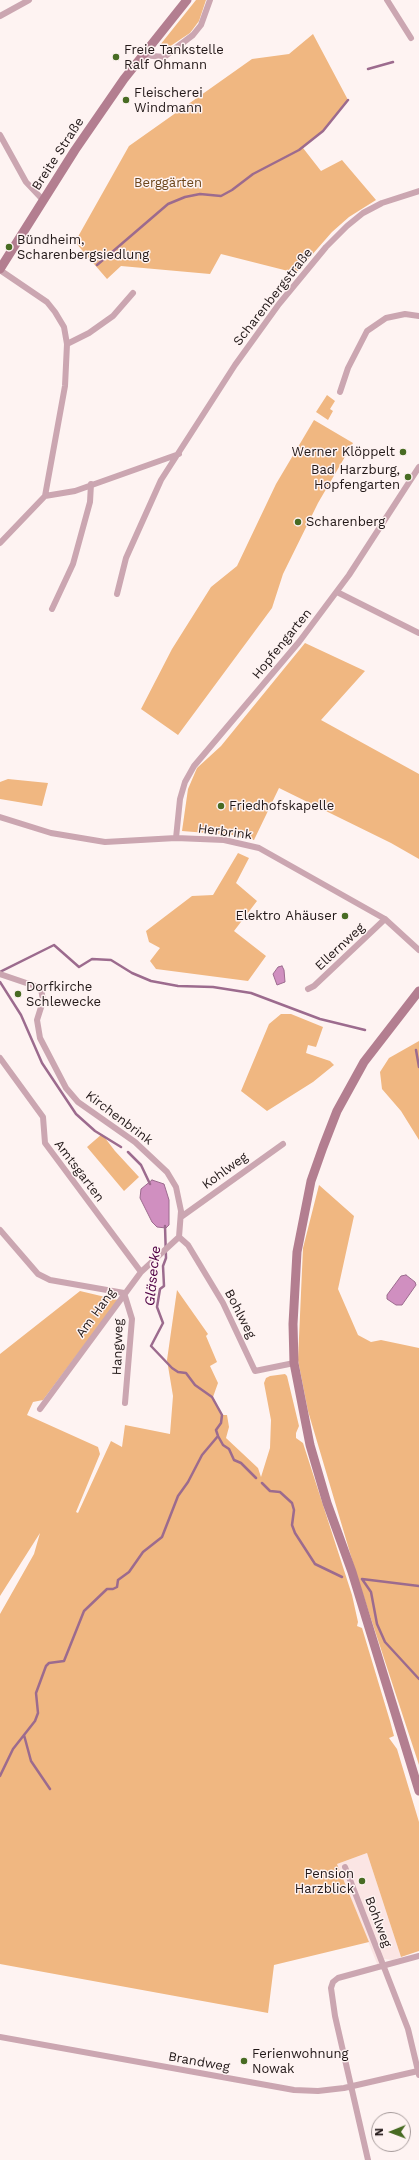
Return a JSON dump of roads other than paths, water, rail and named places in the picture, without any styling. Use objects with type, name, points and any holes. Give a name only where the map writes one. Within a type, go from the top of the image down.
[{"type":"main road","name":"Breite Straße","points":[[0,269],[43,200],[142,55],[187,0]]},
{"type":"main road","points":[[419,991],[364,1062],[337,1111],[311,1181],[297,1252],[293,1300],[294,1363],[310,1445],[327,1503],[352,1572],[419,1791]]},
{"type":"street","points":[[0,16],[29,0]]},
{"type":"street","points":[[142,55],[164,57],[193,35],[201,25],[210,0]]},
{"type":"street","points":[[387,0],[411,38]]},
{"type":"street","points":[[0,135],[26,182],[43,200]]},
{"type":"street","name":"Scharenbergstraße","points":[[117,594],[126,558],[161,480],[244,353],[279,304],[326,247],[347,226],[363,213],[382,203],[419,191]]},
{"type":"street","points":[[0,269],[47,302],[64,327],[67,344],[65,386],[45,496],[0,543]]},
{"type":"street","points":[[67,344],[89,333],[113,316],[134,294]]},
{"type":"street","points":[[340,392],[348,368],[367,331],[386,318],[405,314],[419,316]]},
{"type":"street","points":[[45,496],[59,495],[179,454]]},
{"type":"street","name":"Hopfengarten","points":[[176,838],[180,799],[185,782],[194,766],[299,642],[372,541],[419,466]]},
{"type":"street","points":[[52,609],[73,564],[90,502],[91,484]]},
{"type":"street","points":[[336,592],[419,633]]},
{"type":"street","name":"Herbrink","points":[[0,817],[51,833],[105,842],[176,838],[224,840],[259,848],[385,919],[419,950]]},
{"type":"street","name":"Ellernweg","points":[[308,989],[314,986],[385,919]]},
{"type":"street","name":"Kirchenbrink","points":[[1,975],[41,988],[43,1001],[37,1020],[40,1038],[66,1088],[78,1102],[135,1142],[167,1172],[176,1188],[181,1217],[179,1237]]},
{"type":"street","name":"Amtsgarten","points":[[0,1058],[43,1116],[45,1143],[141,1272]]},
{"type":"street","name":"Kohlweg","points":[[181,1217],[283,1144]]},
{"type":"street","points":[[0,1230],[38,1274],[50,1280],[124,1293]]},
{"type":"street","name":"Bohlweg","points":[[179,1237],[188,1245],[223,1303],[255,1371],[294,1363]]},
{"type":"street","name":"Am Hang","points":[[40,1409],[124,1293],[141,1272],[179,1237]]},
{"type":"street","name":"Hangweg","points":[[124,1293],[132,1319],[125,1403]]},
{"type":"street","name":"Bohlweg","points":[[344,1866],[408,2029],[419,2073]]},
{"type":"street","points":[[368,2160],[351,2087],[331,1988],[333,1982],[338,1978],[419,1956]]},
{"type":"street","name":"Brandweg","points":[[0,2037],[282,2088],[318,2091],[351,2087],[419,2073]]},
{"type":"waterway","points":[[368,69],[393,62]]},
{"type":"waterway","points":[[97,265],[168,204],[185,197],[200,194],[221,196],[232,190],[253,174],[299,150],[323,131],[348,100]]},
{"type":"waterway","name":"Gläsecke","points":[[0,972],[54,945],[79,967],[92,959],[111,960],[132,973],[151,981],[178,986],[213,987],[251,993],[320,1019],[365,1030]]},
{"type":"waterway","name":"Gläsecke","points":[[0,982],[21,1015],[42,1063],[76,1114],[95,1131],[121,1147]]},
{"type":"waterway","points":[[416,1050],[419,1067]]},
{"type":"waterway","name":"Gläsecke","points":[[128,1152],[141,1165],[150,1184]]},
{"type":"waterway","name":"Gläsecke","points":[[165,1226],[166,1258],[163,1266],[164,1286],[160,1289],[157,1307],[163,1323],[151,1346],[172,1368],[178,1372],[186,1373],[195,1385],[212,1397],[222,1415],[221,1423],[216,1430],[218,1436],[223,1445],[229,1449],[234,1460],[241,1463],[256,1478]]},
{"type":"waterway","points":[[0,1776],[13,1749],[35,1721],[38,1713],[36,1693],[46,1666],[49,1663],[64,1661],[84,1611],[107,1589],[117,1587],[118,1580],[129,1572],[143,1552],[162,1537],[178,1496],[188,1482],[202,1455],[218,1436]]},
{"type":"waterway","name":"Gläsecke","points":[[262,1483],[270,1491],[280,1492],[292,1503],[294,1510],[292,1525],[295,1533],[315,1564],[342,1577]]},
{"type":"waterway","points":[[362,1579],[371,1592],[377,1624],[385,1642],[419,1679]]},
{"type":"waterway","name":"Gläsecke","points":[[362,1579],[419,1586]]},
{"type":"waterway","points":[[24,1735],[31,1761],[50,1789]]},
{"type":"place","name":"Freie Tankstelle Ralf Ohmann","points":[[116,57]]},
{"type":"place","name":"Fleischerei Windmann","points":[[126,100]]},
{"type":"place","name":"Bündheim, Scharenbergsiedlung","points":[[9,247]]},
{"type":"place","name":"Werner Klöppelt","points":[[403,452]]},
{"type":"place","name":"Bad Harzburg, Hopfengarten","points":[[408,477]]},
{"type":"place","name":"Scharenberg","points":[[298,522]]},
{"type":"place","name":"Friedhofskapelle","points":[[221,806]]},
{"type":"place","name":"Elektro Ahäuser","points":[[345,916]]},
{"type":"place","name":"Dorfkirche Schlewecke","points":[[18,994]]},
{"type":"place","name":"Pension Harzblick","points":[[362,1881]]},
{"type":"place","name":"Ferienwohnung Nowak","points":[[244,2061]]},
{"type":"park label","name":"Berggärten","points":[[168,183]]}]
